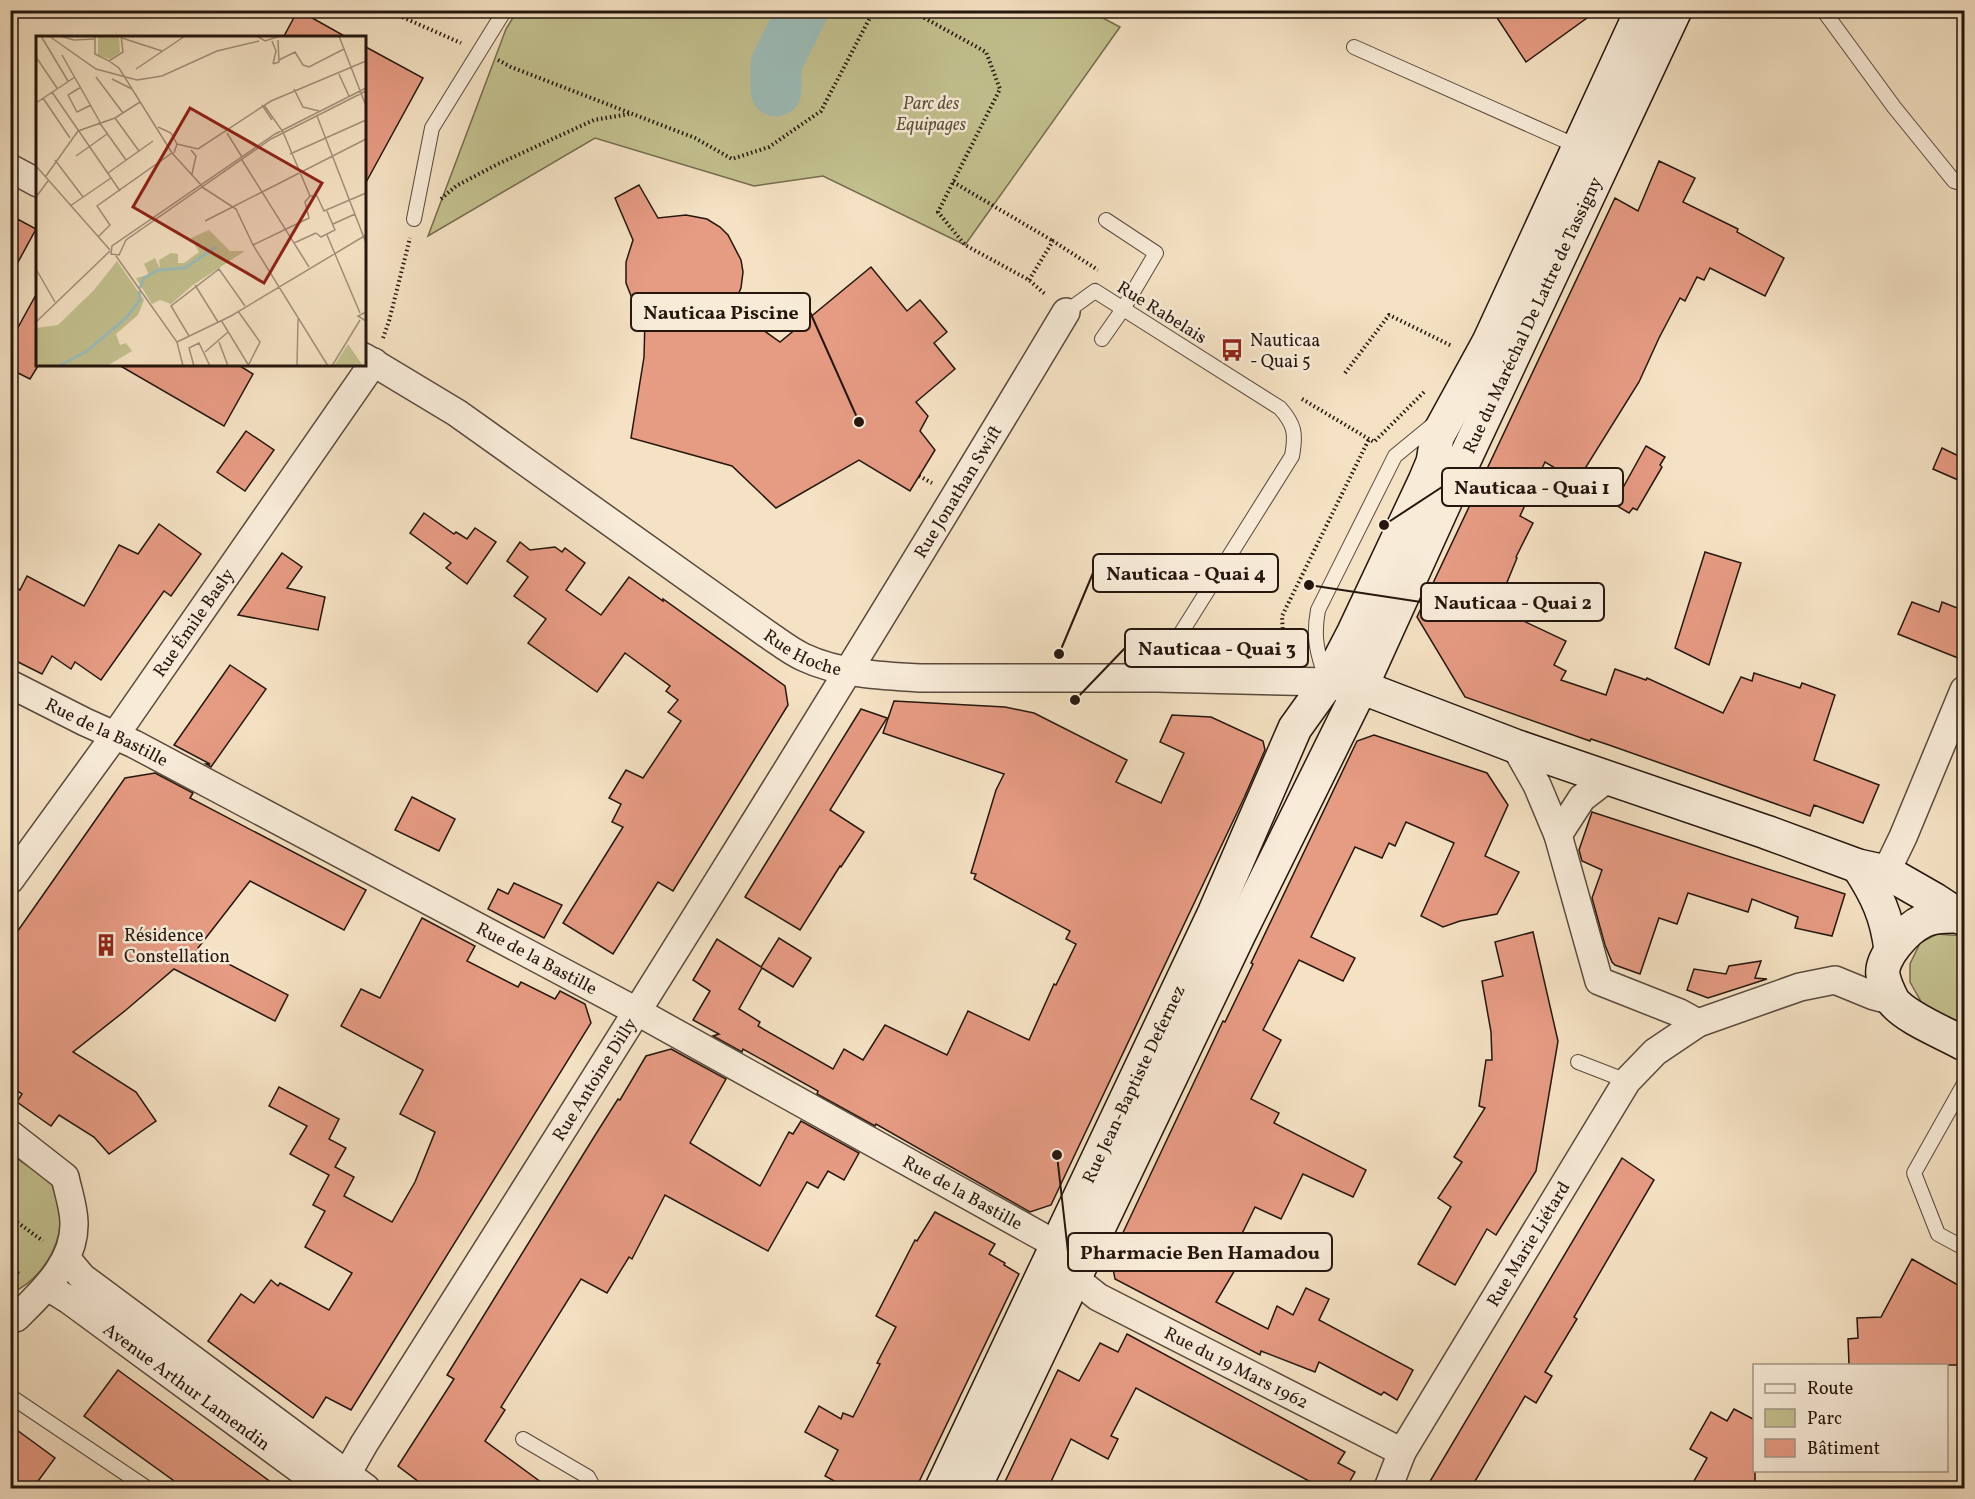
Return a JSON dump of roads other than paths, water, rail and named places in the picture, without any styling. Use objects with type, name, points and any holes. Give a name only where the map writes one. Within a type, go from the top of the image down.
[{"type":"main road","name":"Rue du Maréchal De Lattre de Tassigny","points":[[1328,682],[1364,612],[1425,482],[1433,462],[1437,436],[1489,342],[1642,10]]},
{"type":"main road","name":"Rue du Maréchal De Lattre de Tassigny","points":[[1361,687],[1459,471],[1675,10]]},
{"type":"main road","points":[[1328,682],[1361,687],[1515,746],[1872,869],[1935,900],[1962,918]]},
{"type":"main road","name":"Rue Jean-Baptiste Defernez","points":[[942,1488],[1019,1342],[1066,1245],[1295,728],[1328,682]]},
{"type":"main road","name":"Rue Jean-Baptiste Defernez","points":[[974,1488],[1228,955],[1361,687]]},
{"type":"main road","points":[[1872,869],[1872,888],[1883,910],[1891,950]]},
{"type":"main road","points":[[1962,918],[1939,916],[1923,921],[1912,928],[1891,950],[1885,962],[1883,975],[1893,1000],[1907,1013],[1965,1044]]},
{"type":"street","points":[[10,168],[36,182]]},
{"type":"street","name":"Rue Jonathan Swift","points":[[849,670],[946,514],[1066,312]]},
{"type":"street","name":"Rue Hoche","points":[[369,360],[457,413],[767,634],[803,657],[849,670],[882,676],[921,678],[1157,678],[1328,682]]},
{"type":"street","name":"Rue Émile Basly","points":[[10,880],[116,734],[365,366]]},
{"type":"street","name":"Rue Antoine Dilly","points":[[344,1485],[370,1434],[638,1012],[849,670]]},
{"type":"street","name":"Rue de la Bastille","points":[[10,684],[85,722],[116,734],[638,1012],[1066,1245]]},
{"type":"street","points":[[1872,869],[1904,837],[1965,690]]},
{"type":"street","points":[[1515,746],[1538,784],[1558,836],[1599,981],[1680,1013],[1698,1023]]},
{"type":"street","points":[[1558,836],[1582,798],[1608,778]]},
{"type":"street","name":"Rue Marie Liétard","points":[[1388,1488],[1402,1452],[1627,1081],[1655,1052],[1698,1023],[1800,987],[1835,980],[1874,996],[1893,1000]]},
{"type":"street","points":[[10,1134],[65,1177],[74,1224],[68,1252],[48,1287],[16,1318],[10,1319]]},
{"type":"street","points":[[68,1252],[82,1277],[344,1485]]},
{"type":"street","name":"Rue du 19 Mars 1962","points":[[1074,1278],[1098,1297],[1402,1452]]},
{"type":"street","name":"Avenue Arthur Lamendin","points":[[48,1287],[344,1485]]},
{"type":"lane","points":[[414,219],[432,128],[505,10]]},
{"type":"lane","points":[[1823,10],[1954,181],[1965,184]]},
{"type":"lane","points":[[1354,47],[1579,147]]},
{"type":"lane","points":[[1101,339],[1123,309],[1156,254],[1106,220]]},
{"type":"lane","name":"Rue Rabelais","points":[[1066,312],[1095,291],[1280,408],[1291,420],[1295,437],[1292,456],[1181,633],[1157,678]]},
{"type":"lane","points":[[1448,414],[1465,402],[1485,379]]},
{"type":"lane","points":[[1312,728],[1323,703],[1328,682]]},
{"type":"lane","points":[[1578,1062],[1627,1081]]},
{"type":"lane","points":[[1965,1084],[1914,1173],[1938,1234],[1965,1248]]},
{"type":"lane","points":[[1066,1245],[1074,1278]]},
{"type":"lane","points":[[10,1396],[147,1488]]},
{"type":"lane","points":[[523,1439],[588,1477],[594,1488]]},
{"type":"waterway","points":[[776,91],[776,64],[803,10]]},
{"type":"place","name":"Nauticaa - Quai 5","points":[[1232,350]]},
{"type":"place","name":"Nauticaa Piscine","points":[[859,422]]},
{"type":"place","name":"Nauticaa - Quai 1","points":[[1384,525]]},
{"type":"place","name":"Nauticaa - Quai 2","points":[[1309,585]]},
{"type":"place","name":"Nauticaa - Quai 4","points":[[1059,654]]},
{"type":"place","name":"Nauticaa - Quai 3","points":[[1075,700]]},
{"type":"place","name":"Résidence Constellation","points":[[106,945]]},
{"type":"place","name":"Pharmacie Ben Hamadou","points":[[1057,1155]]},
{"type":"park label","name":"Parc des Equipages","points":[[931,113]]}]
